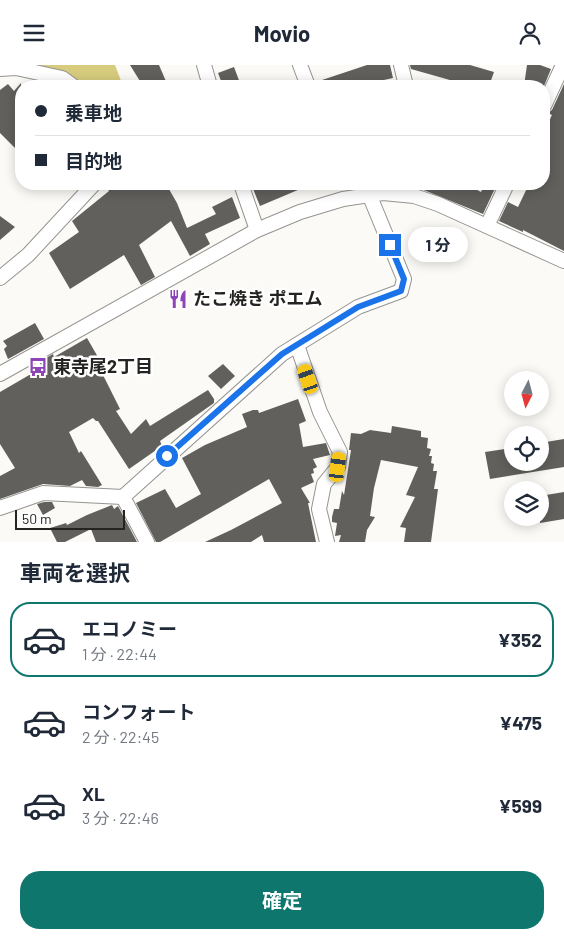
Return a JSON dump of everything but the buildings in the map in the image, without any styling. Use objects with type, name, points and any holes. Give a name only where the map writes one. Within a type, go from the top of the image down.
[{"type":"street","points":[[48,65],[65,80]]},
{"type":"street","points":[[204,65],[208,80]]},
{"type":"street","points":[[300,65],[306,80]]},
{"type":"street","points":[[401,65],[402,80]]},
{"type":"street","points":[[550,94],[563,65]]},
{"type":"street","points":[[0,69],[16,68],[60,80]]},
{"type":"street","points":[[0,278],[28,255],[88,190]]},
{"type":"street","points":[[243,190],[257,230]]},
{"type":"street","points":[[1,372],[257,230],[308,210],[343,199],[414,190],[438,204],[564,261]]},
{"type":"street","points":[[487,226],[504,190]]},
{"type":"street","points":[[0,509],[44,493],[123,497],[282,354],[358,307],[401,291],[404,279],[369,195]]},
{"type":"street","points":[[297,345],[320,412],[340,452],[338,467],[324,484],[319,509],[327,541]]},
{"type":"street","points":[[123,497],[147,541]]},
{"type":"shaded area","points":[[0,65],[115,65],[121,80],[57,80]]},
{"type":"place","name":"たこ焼き ポエム","points":[[178,299]]},
{"type":"place","name":"東寺尾2丁目","points":[[38,367]]},
{"type":"route","points":[[167,456],[282,354],[358,307],[401,291],[404,279],[390,245]]}]
